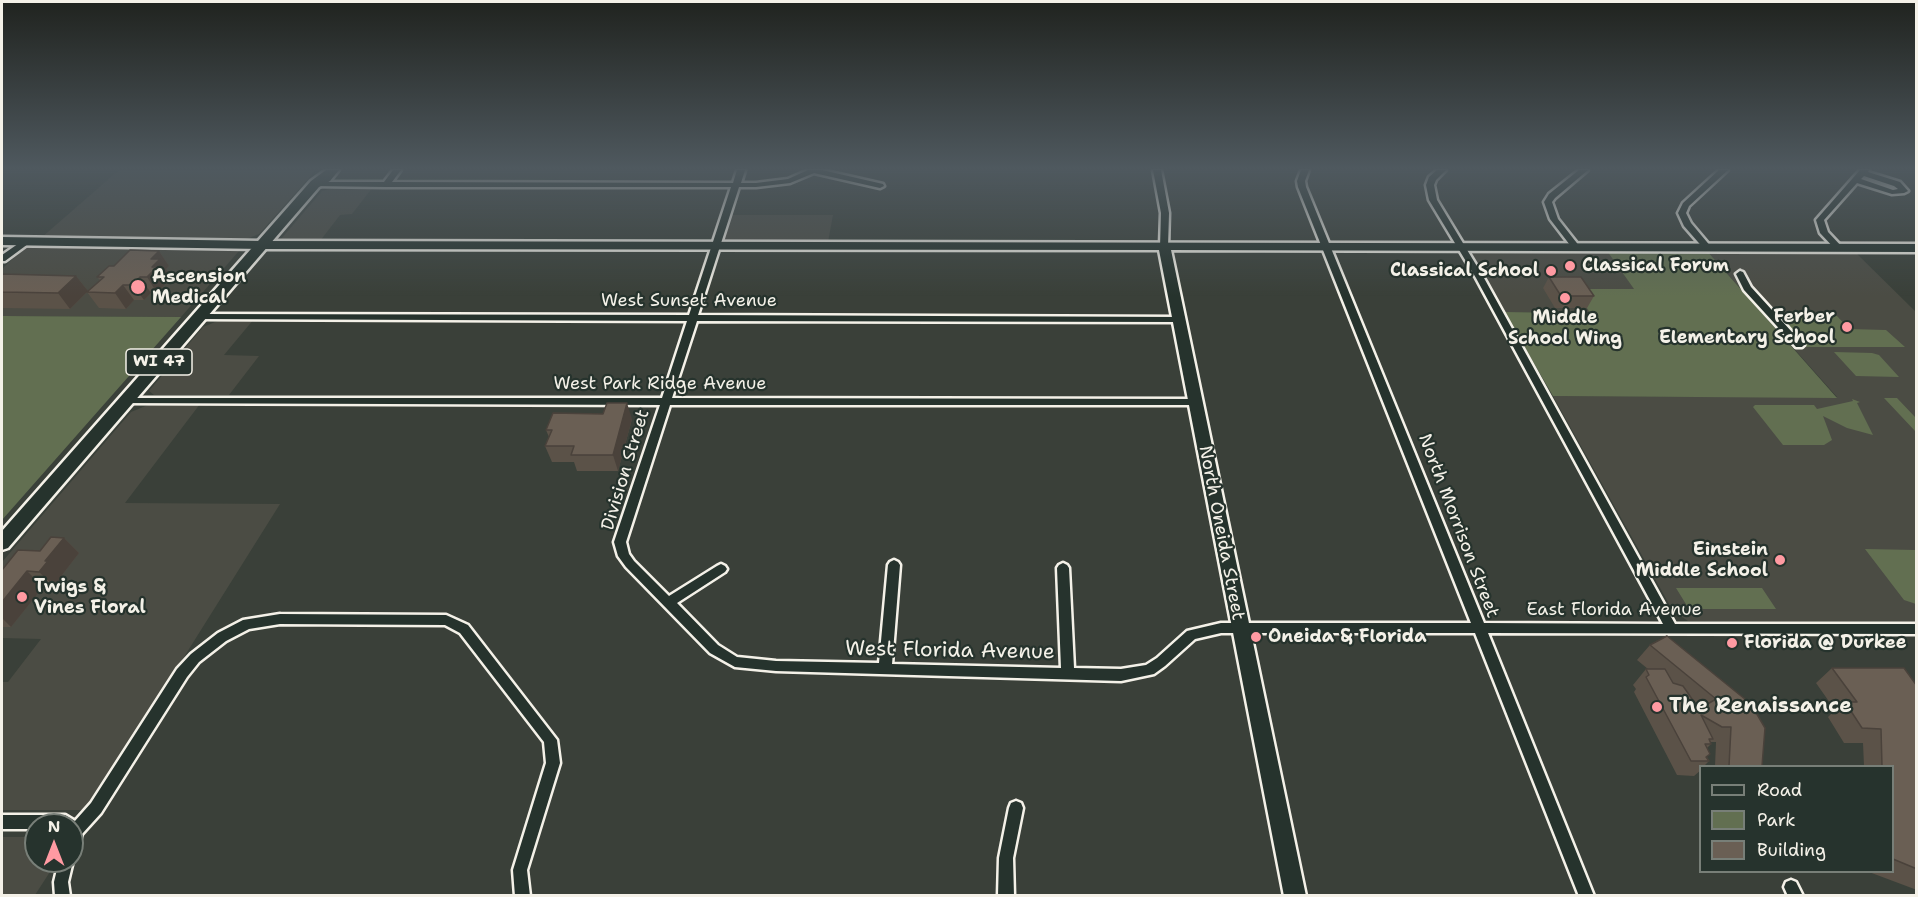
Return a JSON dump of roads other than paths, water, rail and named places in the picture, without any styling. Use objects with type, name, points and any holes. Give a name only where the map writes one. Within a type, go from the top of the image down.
[{"type":"main road","name":"WI 47","points":[[2,543],[290,212]]},
{"type":"street","name":"Division Street","points":[[669,602],[630,564],[624,556],[620,542],[728,212]]},
{"type":"street","name":"North Oneida Street","points":[[1165,212],[1164,247],[1295,896]]},
{"type":"street","name":"North Morrison Street","points":[[1313,212],[1587,896]]},
{"type":"street","points":[[1442,212],[1672,628]]},
{"type":"street","points":[[1551,212],[1554,219],[1576,247]]},
{"type":"street","points":[[1683,212],[1687,224],[1708,248]]},
{"type":"street","points":[[1827,212],[1820,220],[1824,233],[1839,248]]},
{"type":"street","points":[[2,241],[262,245],[1917,248]]},
{"type":"street","points":[[2,259],[25,242]]},
{"type":"street","points":[[1740,274],[1748,288],[1799,345]]},
{"type":"street","name":"West Sunset Avenue","points":[[200,317],[1178,318]]},
{"type":"street","name":"West Park Ridge Avenue","points":[[124,401],[1195,402]]},
{"type":"street","points":[[885,669],[894,566]]},
{"type":"street","points":[[1063,568],[1068,673]]},
{"type":"street","points":[[669,602],[721,569]]},
{"type":"street","name":"West Florida Avenue","points":[[669,602],[722,656],[745,665],[1121,675],[1142,672],[1161,662],[1191,635],[1209,630],[1240,627]]},
{"type":"street","points":[[84,821],[96,808],[182,673],[195,658],[222,637],[247,624],[280,619],[446,620],[464,629],[550,740],[553,763],[520,870],[523,896]]},
{"type":"street","name":"East Florida Avenue","points":[[1240,627],[1917,629]]},
{"type":"street","points":[[1006,896],[1006,858],[1016,808]]},
{"type":"street","points":[[2,822],[24,822]]},
{"type":"street","points":[[63,873],[61,882],[63,896]]},
{"type":"place","name":"Classical Forum","points":[[1570,266]]},
{"type":"place","name":"Classical School","points":[[1551,271]]},
{"type":"place","name":"Ascension Medical","points":[[138,287]]},
{"type":"place","name":"Middle School Wing","points":[[1565,298]]},
{"type":"place","name":"Ferber Elementary School","points":[[1847,327]]},
{"type":"place","name":"Einstein Middle School","points":[[1780,560]]},
{"type":"place","name":"Twigs & Vines Floral","points":[[22,597]]},
{"type":"place","name":"Oneida & Florida","points":[[1256,637]]},
{"type":"place","name":"Florida @ Durkee","points":[[1732,643]]},
{"type":"place","name":"The Renaissance","points":[[1657,707]]}]
